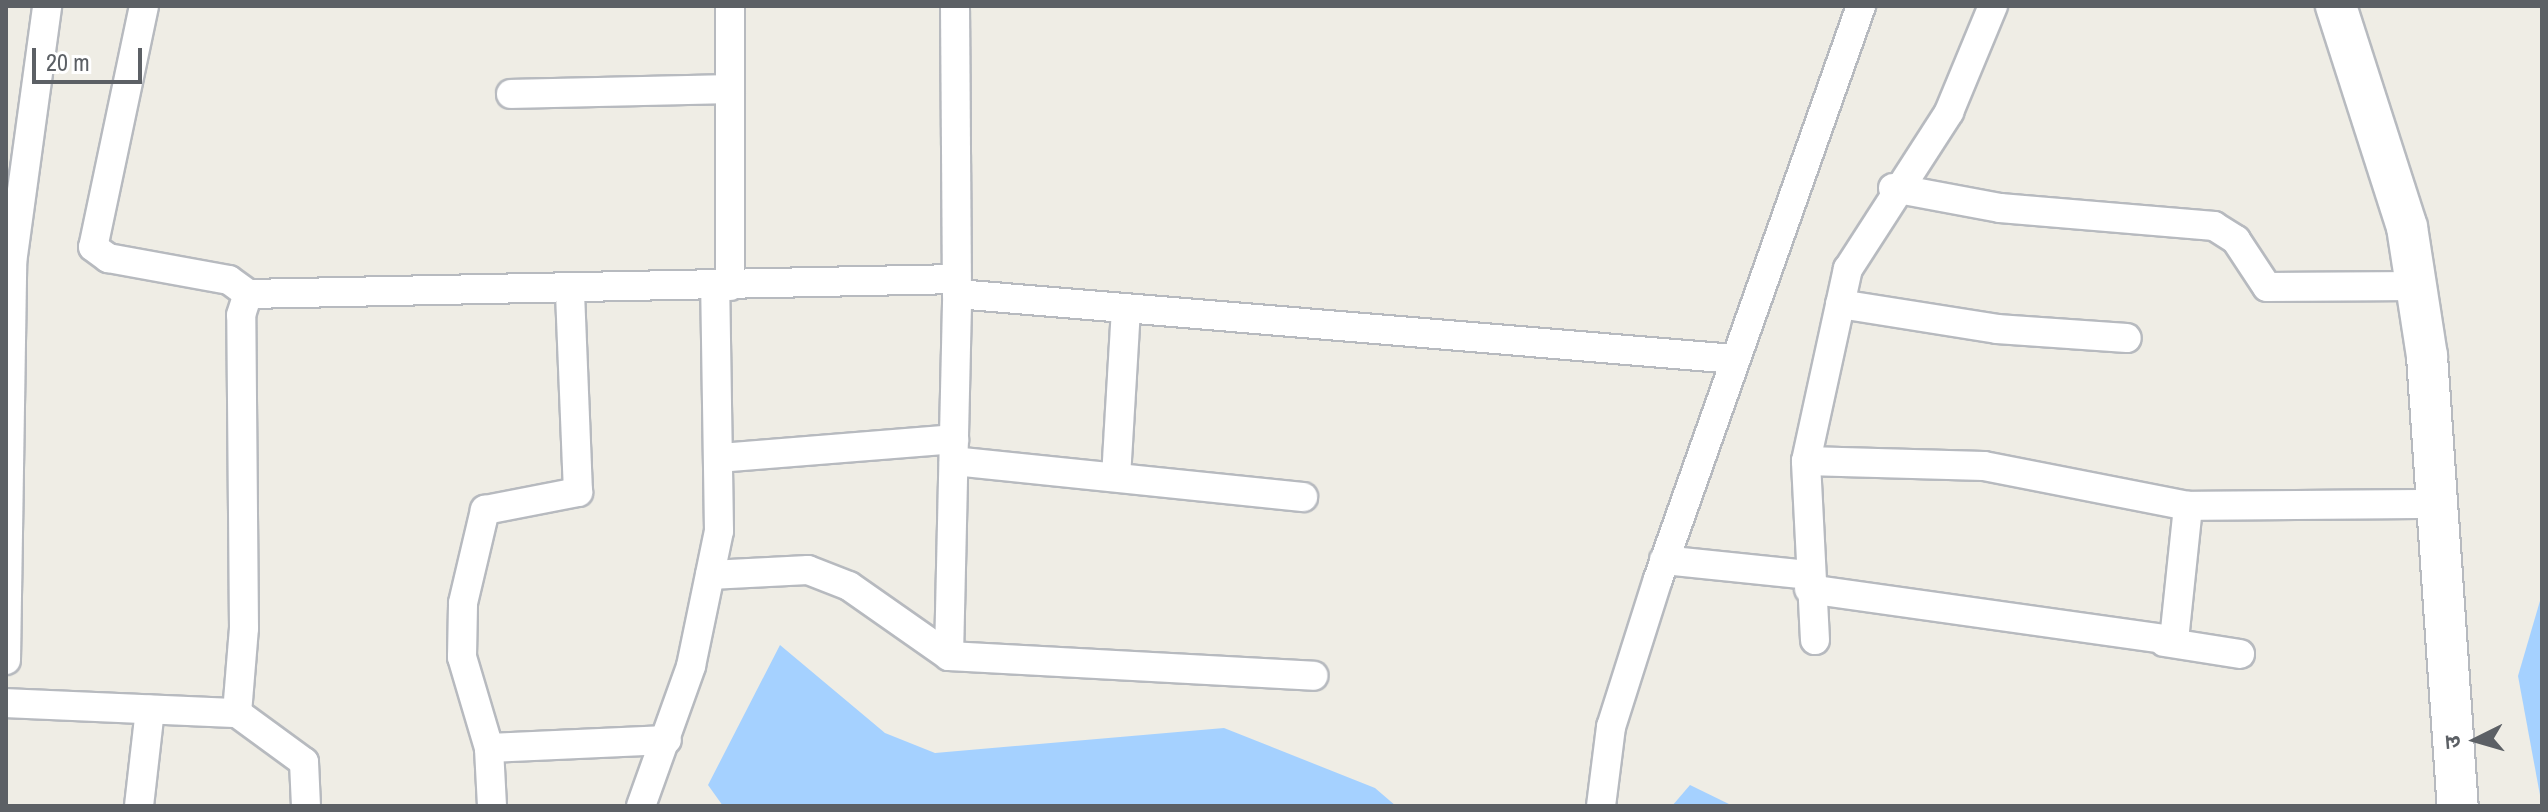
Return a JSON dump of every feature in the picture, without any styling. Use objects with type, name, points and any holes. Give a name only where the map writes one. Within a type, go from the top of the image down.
[{"type":"street","points":[[6,660],[12,263],[47,6]]},
{"type":"street","points":[[144,6],[93,247],[108,258],[229,280],[248,294],[723,286],[957,287],[1126,308],[1735,359]]},
{"type":"street","points":[[641,806],[667,740],[710,575],[719,458],[730,6]]},
{"type":"street","points":[[949,656],[957,287],[955,6]]},
{"type":"street","points":[[1601,806],[1611,727],[1664,560],[1861,6]]},
{"type":"street","points":[[1815,640],[1808,582],[1806,461],[1848,269],[1893,188],[1949,112],[1993,6]]},
{"type":"street","points":[[2336,6],[2407,227],[2416,286],[2458,806]]},
{"type":"street","points":[[511,94],[730,89]]},
{"type":"street","points":[[1893,188],[2000,208],[2214,226],[2236,240],[2267,287],[2416,286]]},
{"type":"street","points":[[492,806],[489,748],[468,697],[463,603],[485,510],[578,492],[570,290]]},
{"type":"street","points":[[237,713],[244,628],[241,315],[248,294]]},
{"type":"street","points":[[1840,304],[1997,329],[2127,338]]},
{"type":"street","points":[[1116,477],[1126,308]]},
{"type":"street","points":[[719,458],[954,450],[1116,477],[1303,497]]},
{"type":"street","points":[[1806,461],[1984,466],[2188,506],[2435,504]]},
{"type":"street","points":[[2164,642],[2179,636],[2188,506]]},
{"type":"street","points":[[1664,560],[2240,654]]},
{"type":"street","points":[[710,575],[808,570],[849,586],[949,656],[1313,676]]},
{"type":"street","points":[[6,703],[237,713],[304,762],[306,806]]},
{"type":"street","points":[[139,806],[150,710]]},
{"type":"street","points":[[489,748],[667,740]]},
{"type":"water","points":[[2542,594],[2542,806],[2518,676]]},
{"type":"water","points":[[780,645],[885,733],[935,753],[1224,728],[1375,788],[1396,806],[723,806],[708,785]]},
{"type":"water","points":[[1690,785],[1733,806],[1672,806]]}]
